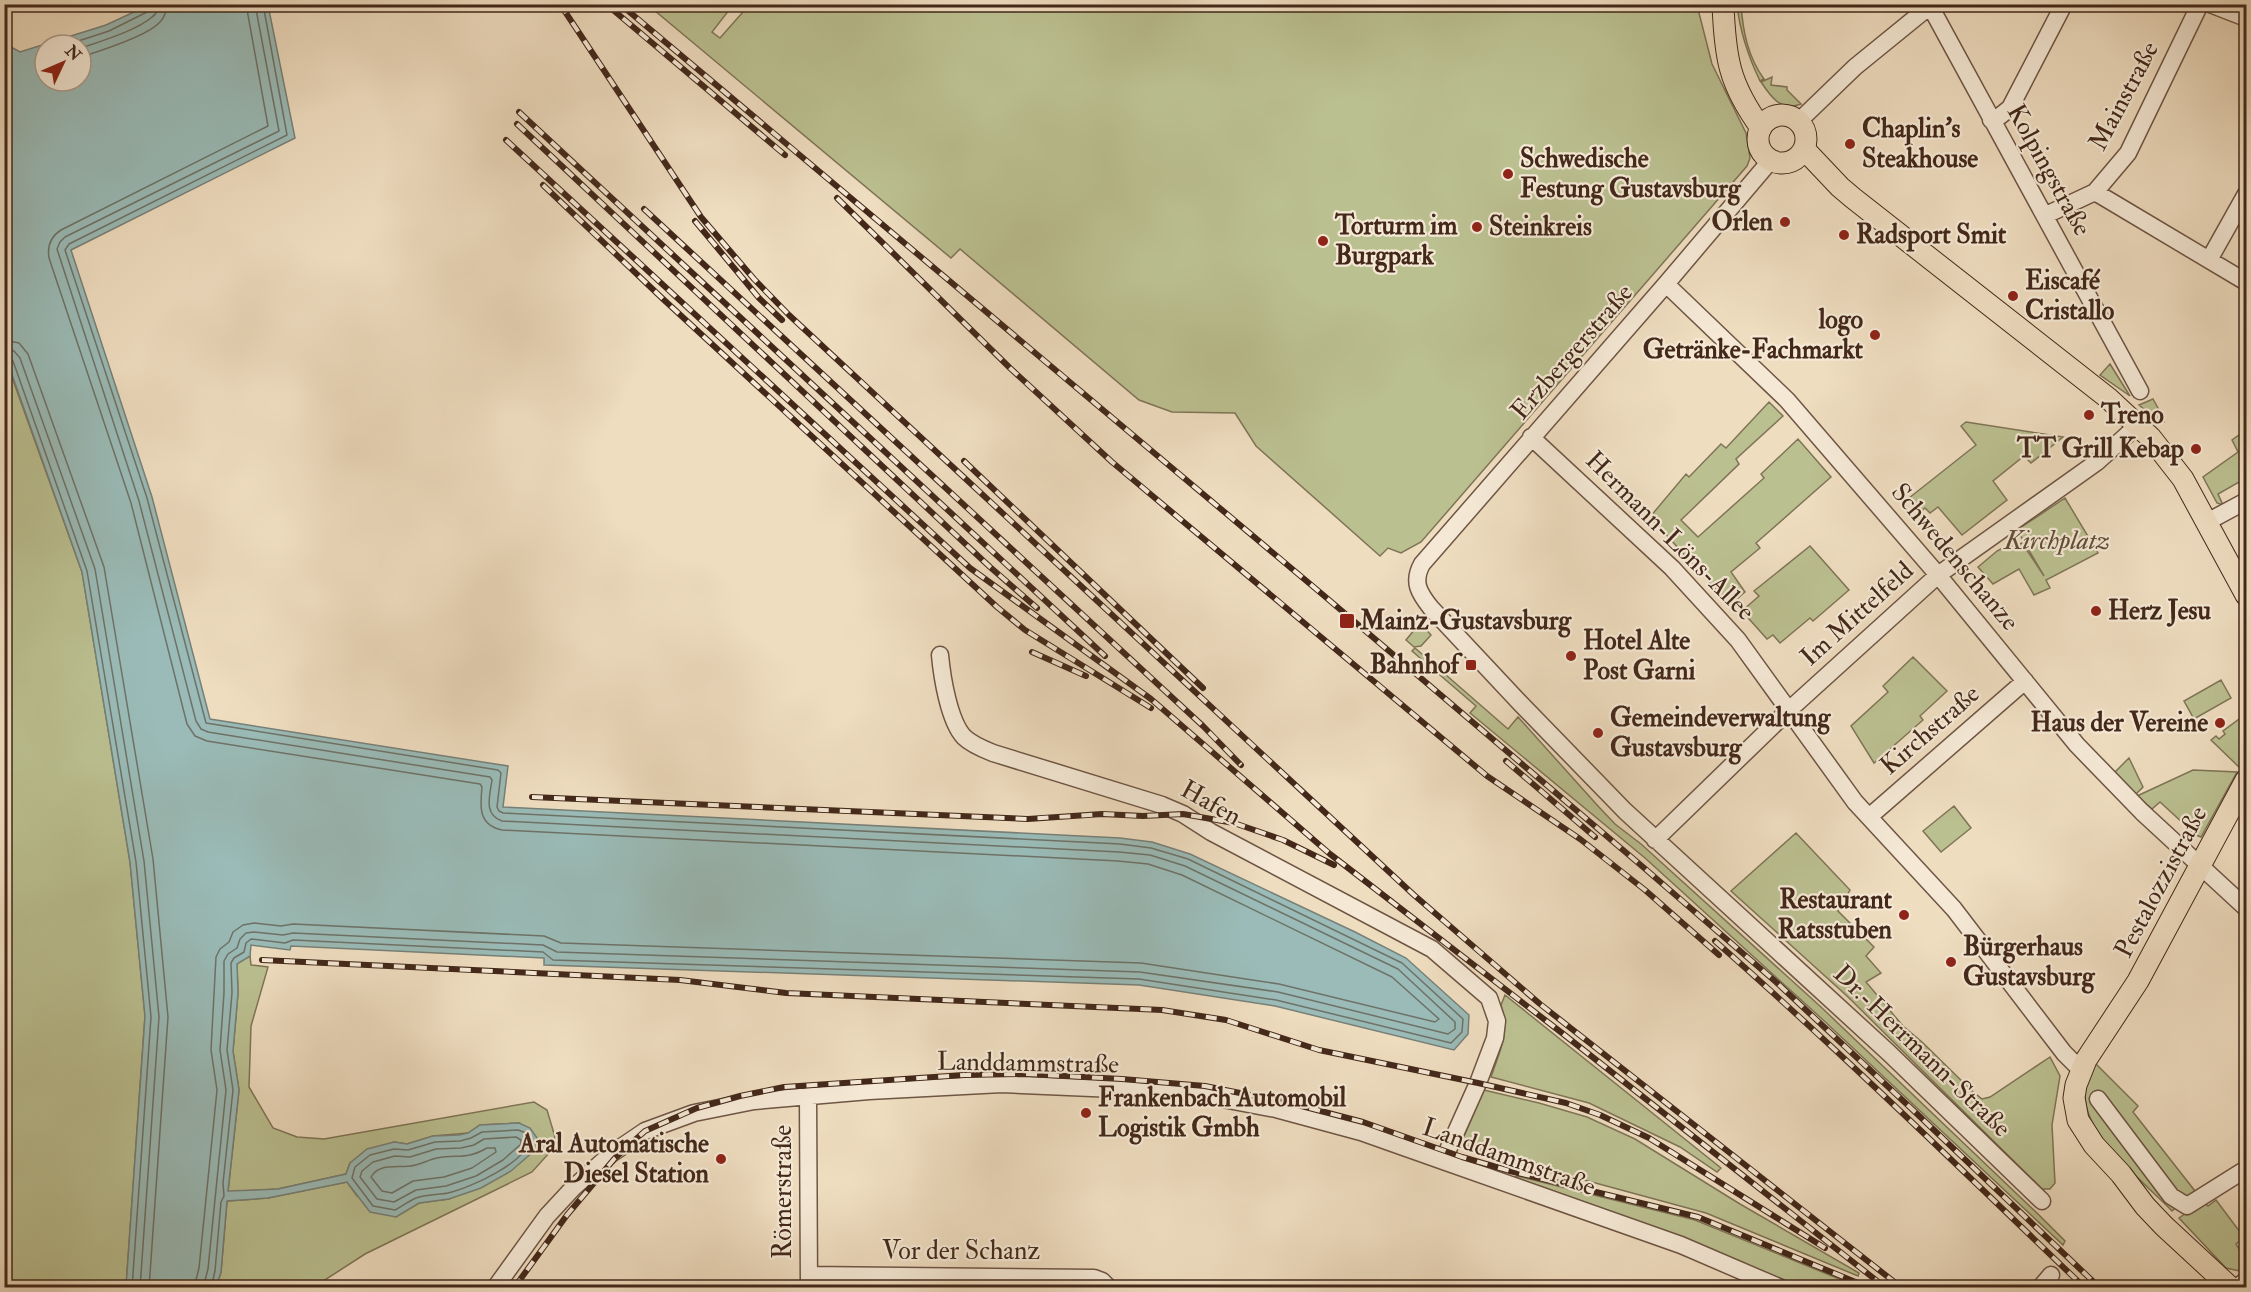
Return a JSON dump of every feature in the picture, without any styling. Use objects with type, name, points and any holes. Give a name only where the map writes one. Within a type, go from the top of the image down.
[{"type":"main road","points":[[1723,4],[1726,58],[1732,78],[1744,102],[1767,123]]},
{"type":"main road","points":[[1786,116],[1798,122],[1805,135],[1800,154],[1781,163],[1771,160],[1762,151],[1758,139],[1767,123],[1786,116]]},
{"type":"main road","points":[[1800,154],[2138,424],[2178,471],[2247,595]]},
{"type":"main road","name":"Pestalozzistraße","points":[[2232,1287],[2164,1226],[2094,1145],[2078,1120],[2074,1098],[2081,1070],[2138,981],[2247,780]]},
{"type":"street","points":[[1991,120],[2010,108],[2064,4]]},
{"type":"street","name":"Mainstraße","points":[[2046,215],[2095,192],[2128,153],[2200,4]]},
{"type":"street","points":[[2210,4],[2247,18]]},
{"type":"street","points":[[1798,122],[1855,66],[1930,5]]},
{"type":"street","name":"Kolpingstraße","points":[[1930,5],[2140,392]]},
{"type":"street","name":"Erzbergerstraße","points":[[1416,580],[1422,564],[1771,160]]},
{"type":"street","points":[[2095,192],[2247,282]]},
{"type":"street","points":[[2209,260],[2247,194]]},
{"type":"street","name":"Schwedenschanze","points":[[1666,284],[1787,400],[1938,575],[2077,745],[2120,791],[2247,908]]},
{"type":"street","name":"Im Mittelfeld","points":[[1655,840],[1789,710],[1938,575],[2097,462],[2138,424]]},
{"type":"street","name":"Hermann-Löns-Allee","points":[[1531,437],[1672,568],[1738,640],[1855,802],[1946,900],[2059,1047],[2081,1070]]},
{"type":"street","points":[[2207,522],[2247,501]]},
{"type":"street","name":"Dr.-Herrmann-Straße","points":[[1416,580],[1419,592],[1431,608],[1544,729],[1655,840],[1889,1053],[2042,1201]]},
{"type":"street","name":"Hafen","points":[[940,655],[956,727],[975,745],[993,753],[1162,805],[1183,814],[1211,832],[1432,949],[1489,998],[1497,1021],[1495,1038],[1478,1083],[1443,1161]]},
{"type":"street","name":"Kirchstraße","points":[[1869,817],[2025,681]]},
{"type":"street","name":"Landdammstraße","points":[[495,1287],[548,1216],[573,1188],[604,1161],[645,1131],[694,1113],[754,1101],[971,1084],[1002,1084],[1207,1096],[1276,1109],[1360,1132],[1443,1161],[1681,1245],[1781,1287]]},
{"type":"street","name":"Römerstraße","points":[[808,1096],[809,1281]]},
{"type":"street","points":[[2098,1099],[2171,1196],[2187,1206],[2247,1169]]},
{"type":"street","name":"Vor der Schanz","points":[[809,1281],[1094,1278],[1109,1287]]},
{"type":"street","points":[[2237,1287],[2247,1280]]},
{"type":"green space","points":[[750,4],[1697,5],[1712,64],[1746,133],[1750,158],[1747,166],[1421,542],[1401,553],[1388,548],[1380,556],[1256,446],[1235,413],[1172,412],[1139,400],[960,249],[951,258],[648,5],[733,5],[712,32],[720,38]]},
{"type":"green space","points":[[1737,5],[1741,5],[1750,53],[1764,79],[1760,81],[1745,44]]},
{"type":"green space","points":[[1772,77],[1771,85],[1787,87],[1787,90],[1801,104],[1788,106],[1777,102],[1761,82]]},
{"type":"green space","points":[[4,355],[82,572],[130,862],[145,1016],[126,1287],[5,1287]]},
{"type":"green space","points":[[2110,364],[2130,396],[2100,375]]},
{"type":"green space","points":[[2153,399],[2164,422],[2160,423],[2139,405]]},
{"type":"green space","points":[[1769,402],[1783,416],[1736,459],[1739,464],[1681,520],[1698,537],[1764,478],[1761,474],[1798,439],[1831,477],[1756,543],[1760,548],[1731,572],[1745,592],[1730,605],[1650,517],[1686,474],[1689,477],[1721,444],[1726,448]]},
{"type":"green space","points":[[1966,422],[2063,437],[2031,463],[2024,456],[1993,481],[2007,500],[1962,535],[1938,507],[1930,513],[1925,508],[1920,512],[1909,498],[1976,445],[1961,426]]},
{"type":"green space","points":[[2246,430],[2246,478],[2218,494],[2223,505],[2217,503],[2203,477],[2238,452],[2232,440]]},
{"type":"green space","name":"Kirchplatz","points":[[2065,498],[2098,553],[2046,580],[2050,588],[2034,595],[2019,569],[1993,584],[1978,567],[1997,551],[2015,541],[2018,545],[2022,543],[2044,576],[2017,530]]},
{"type":"green space","points":[[1810,546],[1849,590],[1813,621],[1810,618],[1780,643],[1773,635],[1767,639],[1742,611],[1759,596],[1754,591]]},
{"type":"green space","points":[[1420,623],[1431,635],[1421,646],[1414,647],[1406,640]]},
{"type":"green space","points":[[1415,648],[1508,729],[1518,717],[1615,824],[1641,844],[1821,1007],[2038,1214],[2065,1241],[2063,1245],[1821,1018],[1645,858],[1470,713],[1476,706],[1412,651]]},
{"type":"green space","points":[[1913,657],[1947,691],[1920,716],[1923,720],[1874,763],[1851,726],[1888,692],[1883,686]]},
{"type":"green space","points":[[2221,680],[2231,698],[2194,719],[2184,701]]},
{"type":"green space","points":[[2246,714],[2246,758],[2240,768],[2211,740],[2216,736],[2219,739],[2225,734],[2223,731]]},
{"type":"green space","points":[[2129,758],[2143,787],[2136,794],[2115,772]]},
{"type":"green space","points":[[2193,770],[2237,772],[2201,837],[2160,802],[2152,809],[2137,796]]},
{"type":"green space","points":[[1954,806],[1971,828],[1941,852],[1923,831]]},
{"type":"green space","points":[[1796,833],[1850,890],[1838,911],[1874,947],[1866,956],[1881,973],[1866,982],[1903,1026],[1971,1090],[1982,1099],[1990,1097],[2050,1057],[2060,1076],[2052,1125],[2055,1183],[2050,1189],[2042,1189],[1847,996],[1731,891]]},
{"type":"green space","points":[[250,956],[251,965],[268,967],[251,1026],[249,1087],[273,1128],[297,1137],[324,1139],[534,1102],[547,1110],[555,1137],[551,1151],[532,1172],[365,1254],[314,1287],[216,1288],[221,1272],[227,1201],[268,1198],[347,1182],[357,1196],[396,1217],[419,1203],[449,1199],[519,1123],[480,1125],[468,1133],[433,1136],[407,1144],[394,1142],[350,1163],[346,1174],[278,1189],[228,1192],[239,1090],[233,1051],[238,993],[237,963]]},
{"type":"green space","points":[[1505,995],[1721,1168],[1717,1172],[1680,1147],[1589,1103],[1491,1077],[1503,1042],[1504,1015],[1501,1005]]},
{"type":"green space","points":[[2095,1063],[2138,1106],[2133,1112],[2195,1191],[2172,1211],[2114,1154],[2091,1120],[2086,1103],[2086,1085]]},
{"type":"green space","points":[[1484,1090],[1587,1117],[1635,1139],[1740,1204],[1859,1273],[1858,1276],[1706,1213],[1588,1181],[1506,1162],[1461,1143]]},
{"type":"green space","points":[[1515,1177],[1695,1220],[1859,1287],[1802,1287],[1631,1219]]},
{"type":"green space","points":[[2216,1200],[2246,1240],[2246,1248],[2241,1240],[2236,1244],[2246,1261],[2244,1272],[2226,1268],[2179,1218],[2203,1201],[2208,1206]]},
{"type":"water","points":[[149,5],[268,5],[295,138],[71,250],[152,497],[210,719],[508,766],[503,807],[1120,838],[1152,842],[1190,854],[1406,958],[1469,1015],[1468,1034],[1454,1050],[1275,1006],[1139,985],[544,965],[544,958],[291,946],[290,950],[251,945],[250,956],[237,964],[238,993],[233,1051],[239,1090],[228,1191],[278,1189],[346,1174],[350,1163],[367,1149],[394,1142],[407,1144],[433,1136],[459,1135],[468,1133],[480,1125],[519,1123],[530,1128],[537,1138],[534,1151],[511,1171],[481,1188],[449,1199],[419,1203],[396,1217],[370,1212],[347,1182],[268,1198],[227,1201],[221,1272],[216,1287],[126,1287],[145,1016],[130,862],[82,572],[5,355],[4,43],[20,52],[33,48],[33,93],[93,93],[93,33],[81,33],[106,25]]},
{"type":"railway","points":[[560,4],[701,217],[754,279],[789,315],[1414,895],[1540,1004],[1902,1288]]},
{"type":"railway","points":[[606,4],[785,155]]},
{"type":"railway","points":[[620,4],[1322,594],[1776,982],[2100,1288]]},
{"type":"railway","points":[[519,112],[1105,656]]},
{"type":"railway","points":[[517,124],[990,567],[1037,608]]},
{"type":"railway","points":[[506,140],[970,568],[1151,699],[1330,854],[1886,1288]]},
{"type":"railway","points":[[543,185],[663,299],[997,607],[1025,630],[1151,708]]},
{"type":"railway","points":[[837,198],[1010,368],[1112,462],[1487,776],[1580,839],[1645,890],[1719,955]]},
{"type":"railway","points":[[644,209],[1203,726],[1241,765]]},
{"type":"railway","points":[[695,221],[759,298],[782,320]]},
{"type":"railway","points":[[964,461],[1203,688]]},
{"type":"railway","points":[[1032,652],[1086,676]]},
{"type":"railway","points":[[1506,761],[1595,837]]},
{"type":"railway","points":[[532,797],[1028,819],[1102,814],[1143,816],[1183,814],[1234,823],[1283,840],[1334,865]]},
{"type":"railway","points":[[1715,941],[1856,1069],[2085,1288]]},
{"type":"railway","points":[[262,960],[680,980],[786,993],[1162,1010],[1226,1020],[1319,1050],[1566,1103],[1600,1115],[1649,1138],[1825,1248]]},
{"type":"railway","points":[[514,1288],[567,1215],[615,1158],[645,1131],[697,1108],[784,1087],[964,1075],[1025,1074],[1205,1086],[1290,1103],[1363,1122],[1462,1157],[1510,1171],[1698,1217],[1870,1288]]},
{"type":"place","name":"Chaplin's Steakhouse","points":[[1850,144]]},
{"type":"place","name":"Schwedische Festung Gustavsburg","points":[[1508,174]]},
{"type":"place","name":"Orlen","points":[[1785,222]]},
{"type":"place","name":"Steinkreis","points":[[1477,227]]},
{"type":"place","name":"Radsport Smit","points":[[1844,235]]},
{"type":"place","name":"Torturm im Burgpark","points":[[1323,241]]},
{"type":"place","name":"Eiscafé Cristallo","points":[[2013,296]]},
{"type":"place","name":"logo Getränke-Fachmarkt","points":[[1875,335]]},
{"type":"place","name":"Treno","points":[[2089,415]]},
{"type":"place","name":"TT Grill Kebap","points":[[2196,449]]},
{"type":"place","name":"Herz Jesu","points":[[2096,611]]},
{"type":"place","name":"Mainz-Gustavsburg","points":[[1347,621]]},
{"type":"place","name":"Hotel Alte Post Garni","points":[[1571,656]]},
{"type":"place","name":"Bahnhof","points":[[1471,665]]},
{"type":"place","name":"Haus der Vereine","points":[[2220,723]]},
{"type":"place","name":"Gemeindeverwaltung Gustavsburg","points":[[1598,733]]},
{"type":"place","name":"Restaurant Ratsstuben","points":[[1904,915]]},
{"type":"place","name":"Bürgerhaus Gustavsburg","points":[[1951,962]]},
{"type":"place","name":"Frankenbach Automobil Logistik Gmbh","points":[[1086,1113]]},
{"type":"place","name":"Aral Automatische Diesel Station","points":[[721,1159]]}]
